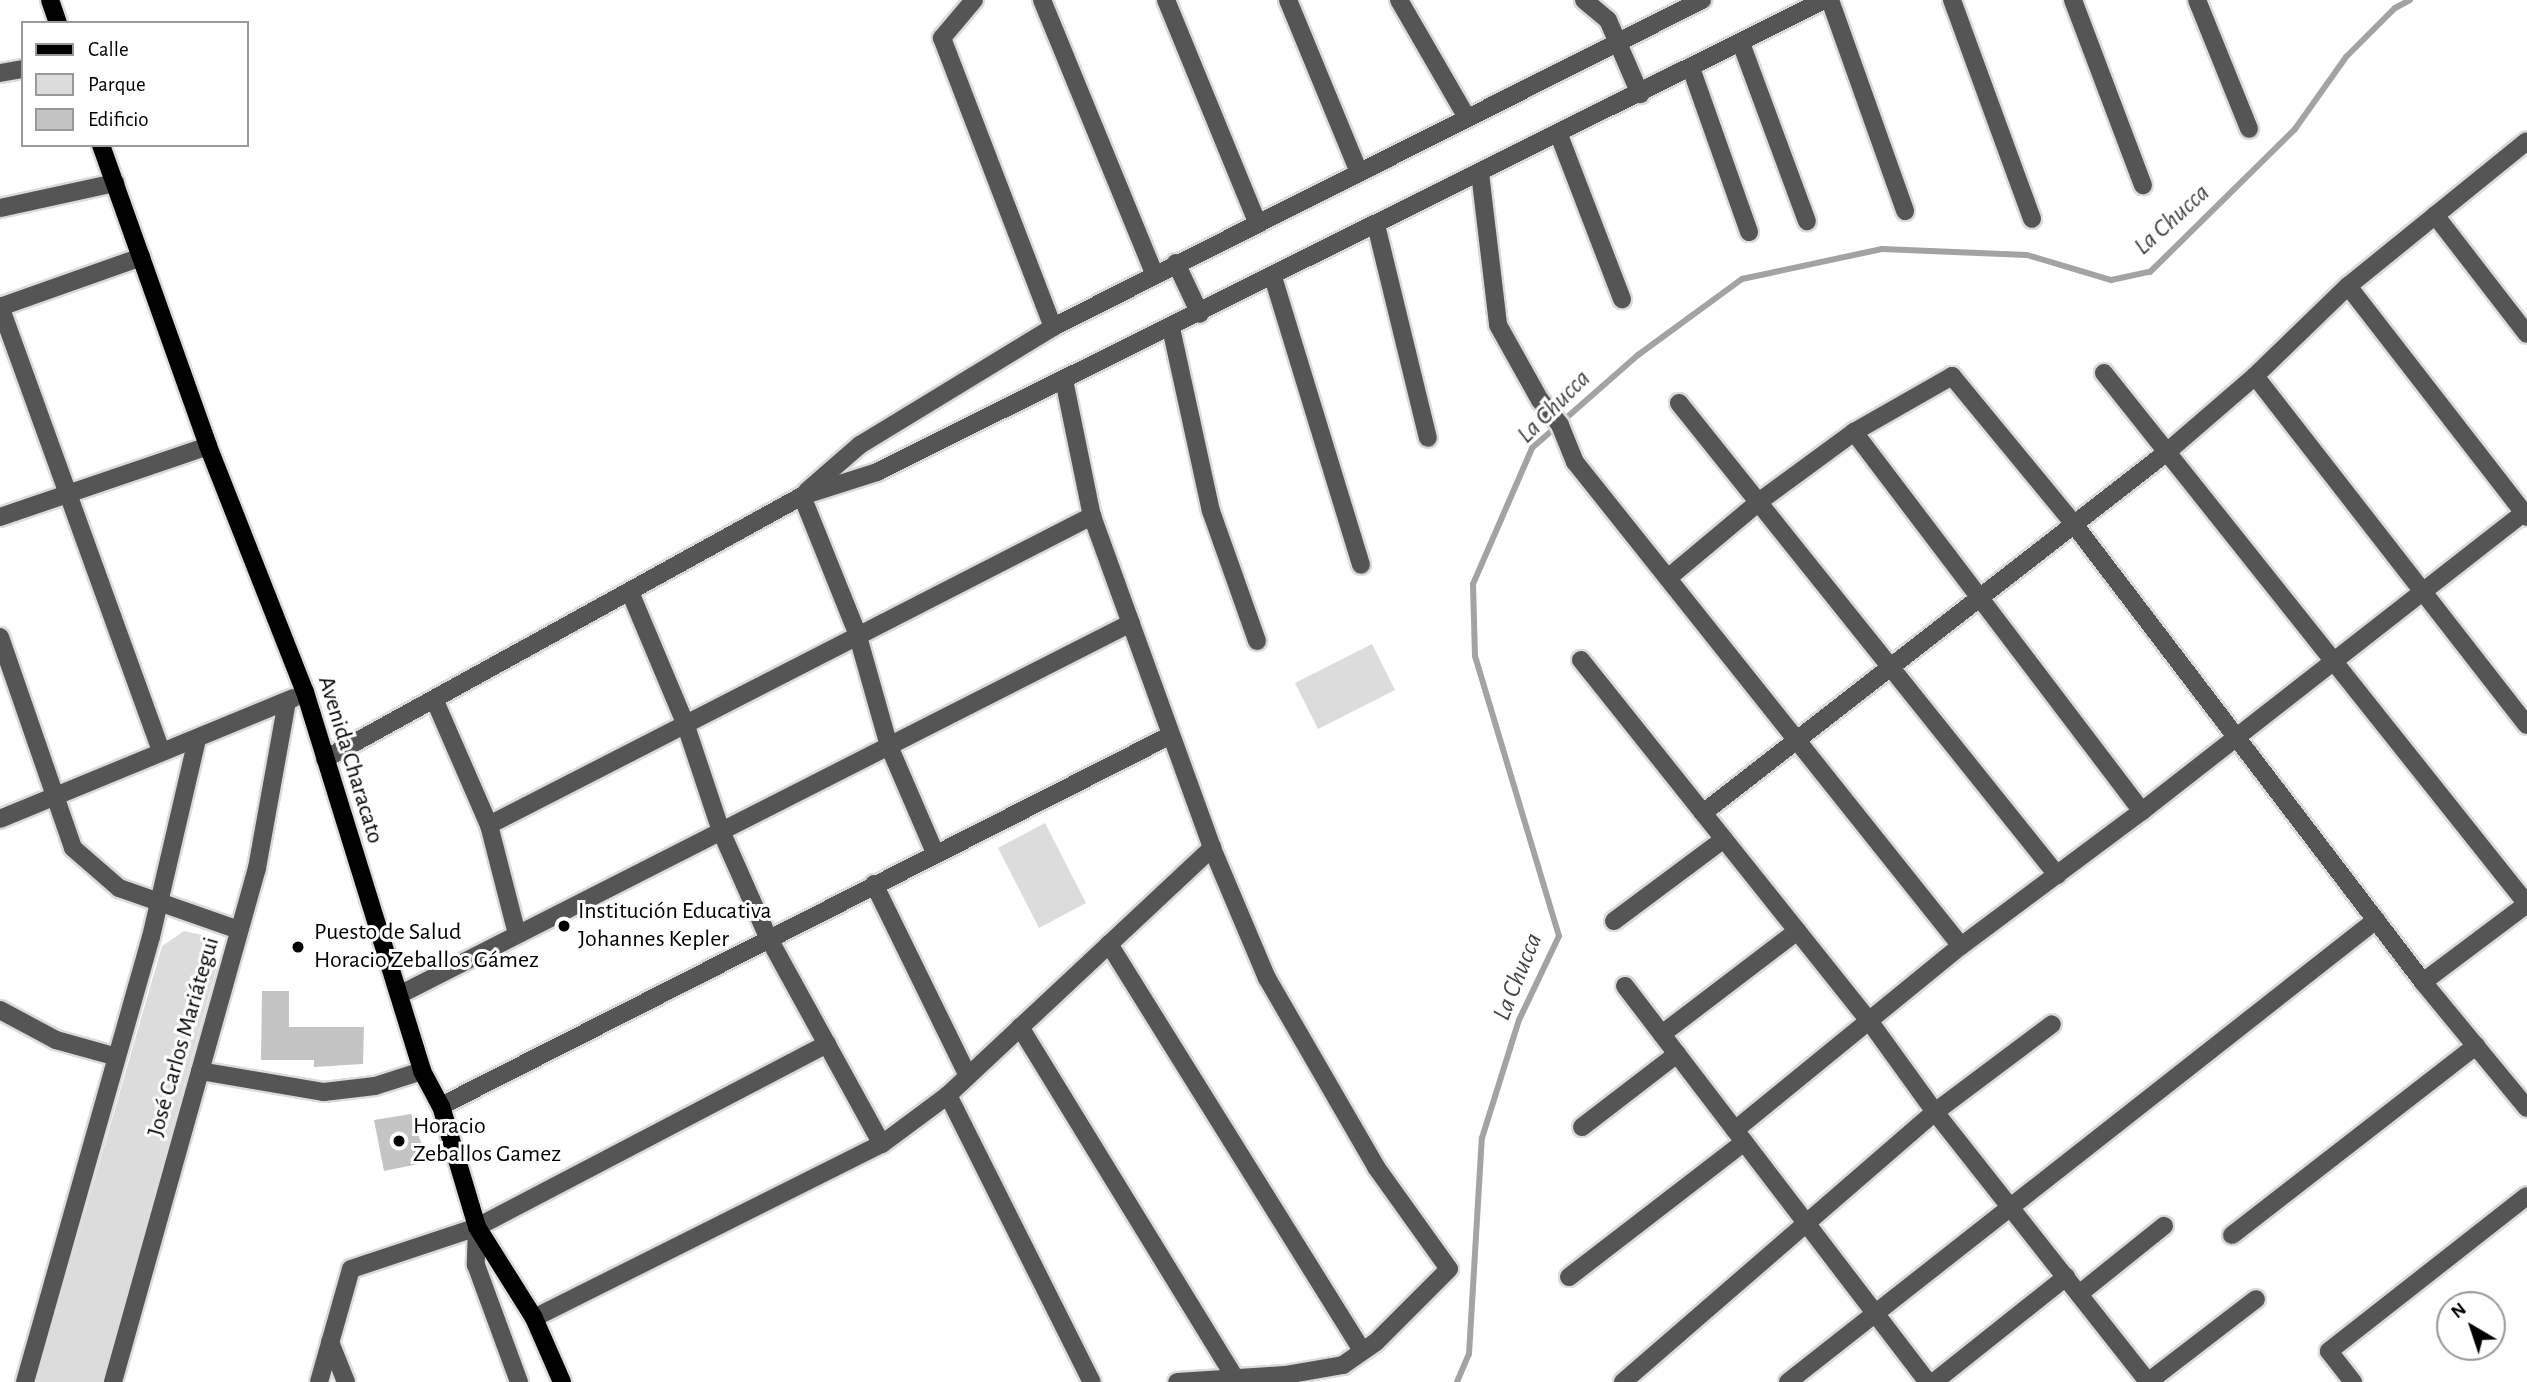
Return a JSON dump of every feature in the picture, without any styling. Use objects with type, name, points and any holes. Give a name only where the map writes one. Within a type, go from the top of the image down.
[{"type":"main road","points":[[50,0],[57,21]]},
{"type":"main road","name":"Avenida Characato","points":[[103,147],[208,446],[305,692],[422,1071],[441,1106],[477,1227],[534,1318],[562,1382]]},
{"type":"street","points":[[974,0],[942,38],[1053,327]]},
{"type":"street","points":[[1042,0],[1154,273]]},
{"type":"street","points":[[1166,0],[1257,222]]},
{"type":"street","points":[[1288,0],[1359,172]]},
{"type":"street","points":[[1399,0],[1467,118]]},
{"type":"street","points":[[1584,0],[1608,20],[1640,94]]},
{"type":"street","points":[[802,496],[860,445],[1053,327],[1154,273],[1702,0]]},
{"type":"street","points":[[325,759],[435,701],[802,496],[877,472],[1273,278],[1824,0]]},
{"type":"street","points":[[1830,0],[1905,211]]},
{"type":"street","points":[[1952,0],[2032,219]]},
{"type":"street","points":[[2073,0],[2143,185]]},
{"type":"street","points":[[2197,0],[2249,129]]},
{"type":"street","points":[[1741,43],[1807,221]]},
{"type":"street","points":[[1691,68],[1749,232]]},
{"type":"street","points":[[0,73],[21,69]]},
{"type":"street","points":[[1559,135],[1622,299]]},
{"type":"street","points":[[1703,813],[2167,452],[2255,376],[2348,286],[2525,145]]},
{"type":"street","points":[[1480,173],[1498,325],[1540,400],[1560,425],[1575,462],[1961,946]]},
{"type":"street","points":[[0,208],[115,183]]},
{"type":"street","points":[[2435,215],[2527,334]]},
{"type":"street","points":[[1376,225],[1428,438]]},
{"type":"street","points":[[141,257],[0,307],[161,750]]},
{"type":"street","points":[[1176,263],[1200,314]]},
{"type":"street","points":[[1273,278],[1361,565]]},
{"type":"street","points":[[1569,1277],[1740,1136],[1961,946],[2142,811],[2332,660],[2525,515],[2348,286]]},
{"type":"street","points":[[1171,328],[1212,511],[1256,641]]},
{"type":"street","points":[[2104,373],[2527,904],[2423,982]]},
{"type":"street","points":[[1668,578],[1760,500],[1854,432],[1952,376],[2073,523],[2423,982],[2527,1108]]},
{"type":"street","points":[[2255,376],[2527,725]]},
{"type":"street","points":[[1064,380],[1092,516],[1212,848],[1267,978],[1376,1167],[1449,1269],[1343,1365],[1322,1370],[1233,1375],[1177,1382]]},
{"type":"street","points":[[1679,403],[1760,500],[1888,667],[2057,875]]},
{"type":"street","points":[[1854,432],[1981,595],[2142,811]]},
{"type":"street","points":[[0,517],[208,446]]},
{"type":"street","points":[[802,496],[857,633],[889,746],[935,853]]},
{"type":"street","points":[[489,825],[857,633],[1092,516]]},
{"type":"street","points":[[630,592],[685,723],[721,831],[768,937],[882,1144]]},
{"type":"street","points":[[399,995],[1131,623]]},
{"type":"street","points":[[0,637],[73,848],[119,888],[239,930]]},
{"type":"street","points":[[1581,660],[1870,1022],[1935,1112],[2148,1382],[2256,1299]]},
{"type":"street","points":[[0,819],[161,750],[197,739],[287,702],[305,692]]},
{"type":"street","points":[[435,701],[489,825],[517,934]]},
{"type":"street","name":"José Carlos Mariátegui","points":[[113,1382],[257,867],[287,702]]},
{"type":"street","points":[[441,1106],[768,937],[1171,735]]},
{"type":"street","points":[[25,1382],[159,904],[197,739]]},
{"type":"street","points":[[1614,921],[1724,839]]},
{"type":"street","points":[[534,1318],[882,1144],[948,1095],[1212,848]]},
{"type":"street","points":[[874,884],[968,1076]]},
{"type":"street","points":[[1788,1382],[1874,1311],[2376,920]]},
{"type":"street","points":[[1662,1034],[1797,931]]},
{"type":"street","points":[[1109,944],[1362,1350]]},
{"type":"street","points":[[1625,986],[1928,1382]]},
{"type":"street","points":[[0,1010],[56,1040],[117,1057]]},
{"type":"street","points":[[1623,1382],[1805,1221],[1935,1112],[2052,1024]]},
{"type":"street","points":[[1020,1027],[1233,1375]]},
{"type":"street","points":[[319,1382],[351,1269],[477,1227],[827,1044]]},
{"type":"street","points":[[2232,1235],[2476,1046]]},
{"type":"street","points":[[1583,1127],[1677,1054]]},
{"type":"street","points":[[200,1071],[324,1092],[375,1086],[422,1071]]},
{"type":"street","points":[[948,1095],[1092,1382]]},
{"type":"street","points":[[2353,1382],[2329,1351],[2527,1196]]},
{"type":"street","points":[[2079,1294],[2164,1226]]},
{"type":"street","points":[[477,1227],[476,1265],[519,1382]]},
{"type":"street","points":[[1934,1382],[2066,1277]]},
{"type":"street","points":[[330,1342],[346,1382]]},
{"type":"green space","points":[[1372,644],[1395,690],[1318,729],[1295,683]]},
{"type":"green space","points":[[1045,823],[1086,903],[1039,928],[998,848]]},
{"type":"green space","points":[[184,931],[202,935],[219,959],[102,1382],[36,1382],[162,946]]},
{"type":"building","points":[[262,991],[289,991],[289,1027],[364,1027],[363,1064],[314,1067],[314,1060],[261,1060]]},
{"type":"building","name":"Horacio Zeballos Gamez","points":[[411,1114],[428,1162],[384,1171],[374,1120]]},
{"type":"waterway","name":"La Chucca","points":[[1457,1382],[1469,1354],[1482,1138],[1519,1020],[1559,936],[1475,656],[1473,584],[1532,448],[1638,355],[1742,279],[1882,249],[2027,255],[2111,280],[2150,272],[2295,129],[2346,57],[2395,8],[2410,0]]},
{"type":"place","name":"Institución Educativa Johannes Kepler","points":[[564,926]]},
{"type":"place","name":"Puesto de Salud Horacio Zeballos Gámez","points":[[298,947]]},
{"type":"place","name":"Horacio Zeballos Gamez","points":[[399,1141]]}]
